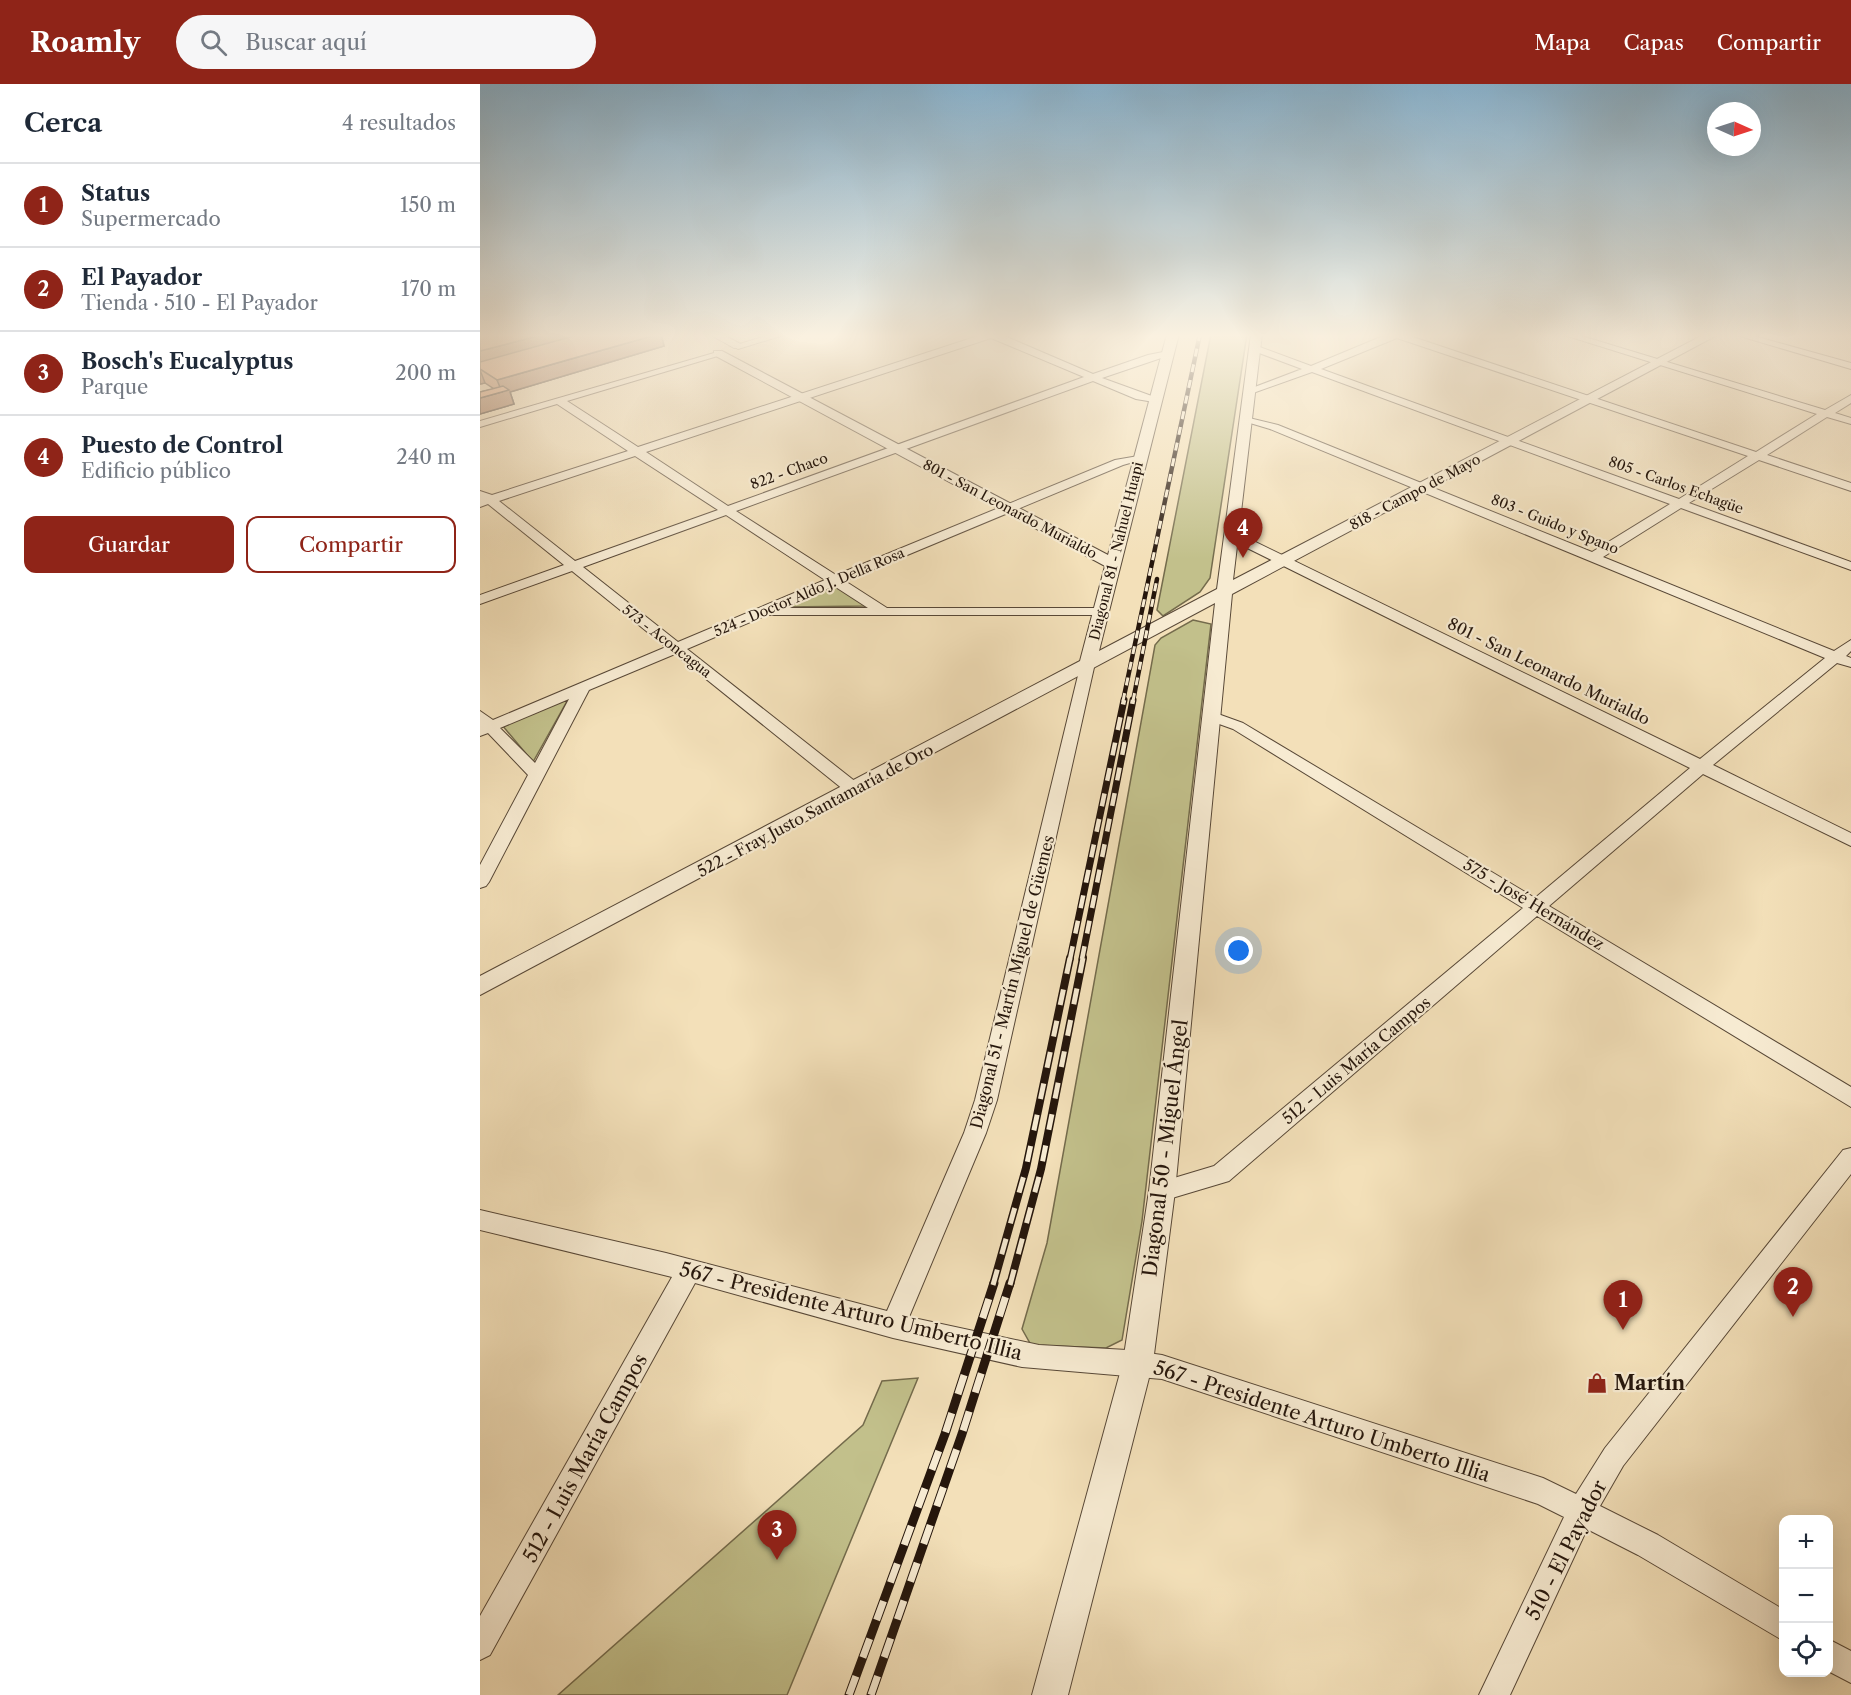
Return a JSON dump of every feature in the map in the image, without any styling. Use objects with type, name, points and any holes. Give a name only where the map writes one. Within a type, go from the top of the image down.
[{"type":"street","points":[[480,424],[531,409]]},
{"type":"street","points":[[572,409],[882,611]]},
{"type":"street","points":[[484,498],[766,409]]},
{"type":"street","name":"801 - San Leonardo Murialdo","points":[[821,409],[1113,564]]},
{"type":"street","name":"822 - Chaco","points":[[480,600],[1004,409]]},
{"type":"street","name":"Diagonal 81 - Nahuel Huapi","points":[[1088,663],[1099,612],[1154,409]]},
{"type":"street","name":"Diagonal 50 - Miguel Ángel","points":[[1050,1695],[1137,1362],[1162,1191],[1213,717],[1224,592],[1246,409]]},
{"type":"street","name":"805 - Carlos Echagüe","points":[[1426,409],[1851,566]]},
{"type":"street","name":"818 - Campo de Mayo","points":[[1147,631],[1285,561],[1572,409]]},
{"type":"street","points":[[1621,409],[1851,487]]},
{"type":"street","points":[[1814,409],[1851,421]]},
{"type":"street","points":[[1595,556],[1833,409]]},
{"type":"street","name":"803 - Guido y Spano","points":[[1245,420],[1274,426],[1595,556],[1843,660]]},
{"type":"street","name":"524 - Doctor Aldo J. Della Rosa","points":[[484,724],[678,648],[1119,462],[1140,457]]},
{"type":"street","name":"573 - Aconcagua","points":[[484,498],[678,648],[855,790]]},
{"type":"street","name":"801 - San Leonardo Murialdo","points":[[1231,535],[1851,840]]},
{"type":"street","points":[[761,613],[1099,612]]},
{"type":"street","name":"522 - Fray Justo Santamaría de Oro","points":[[480,986],[855,790],[1147,631]]},
{"type":"street","name":"512 - Luis María Campos","points":[[1162,1191],[1221,1174],[1539,907],[1701,766],[1843,660],[1851,644]]},
{"type":"street","name":"Diagonal 51 - Martín Miguel de Güemes","points":[[893,1326],[975,1133],[986,1100],[1088,663]]},
{"type":"street","points":[[480,882],[583,687]]},
{"type":"street","name":"575 - José Hernández","points":[[1213,717],[1238,726],[1851,1098]]},
{"type":"street","points":[[484,724],[537,775]]},
{"type":"street","name":"510 - El Payador","points":[[1494,1695],[1582,1510],[1614,1457],[1851,1157]]},
{"type":"street","name":"567 - Presidente Arturo Umberto Illia","points":[[480,1220],[689,1270],[893,1326],[1050,1360],[1137,1362],[1162,1367],[1543,1492],[1648,1545],[1779,1624]]},
{"type":"street","name":"512 - Luis María Campos","points":[[480,1645],[689,1270]]},
{"type":"street","points":[[1833,1657],[1851,1668]]},
{"type":"shaded area","points":[[1196,409],[1236,409],[1210,578],[1200,592],[1163,616],[1157,610]]},
{"type":"shaded area","points":[[834,585],[866,606],[786,607]]},
{"type":"shaded area","points":[[1193,620],[1211,624],[1142,1221],[1122,1340],[1106,1348],[1031,1345],[1022,1329],[1047,1243],[1155,645],[1161,638]]},
{"type":"shaded area","points":[[571,694],[533,762],[502,725]]},
{"type":"shaded area","points":[[918,1378],[787,1695],[558,1695],[863,1425],[882,1381]]},
{"type":"railway","points":[[1123,701],[1184,409]]},
{"type":"railway","points":[[1133,701],[1157,579]]},
{"type":"railway","points":[[1070,959],[1124,700]]},
{"type":"railway","points":[[1082,959],[1133,700]]},
{"type":"railway","points":[[993,1285],[1026,1168],[1070,958]]},
{"type":"railway","points":[[1010,1285],[1041,1169],[1083,958]]},
{"type":"railway","points":[[849,1695],[945,1434],[994,1283]]},
{"type":"railway","points":[[871,1695],[962,1434],[1010,1283]]},
{"type":"place","name":"Puesto de Control","points":[[1243,558]]},
{"type":"place","name":"El Payador","points":[[1793,1317]]},
{"type":"place","name":"Status","points":[[1623,1330]]},
{"type":"place","name":"Martín","points":[[1597,1383]]},
{"type":"place","name":"Bosch's Eucalyptus","points":[[777,1560]]}]
